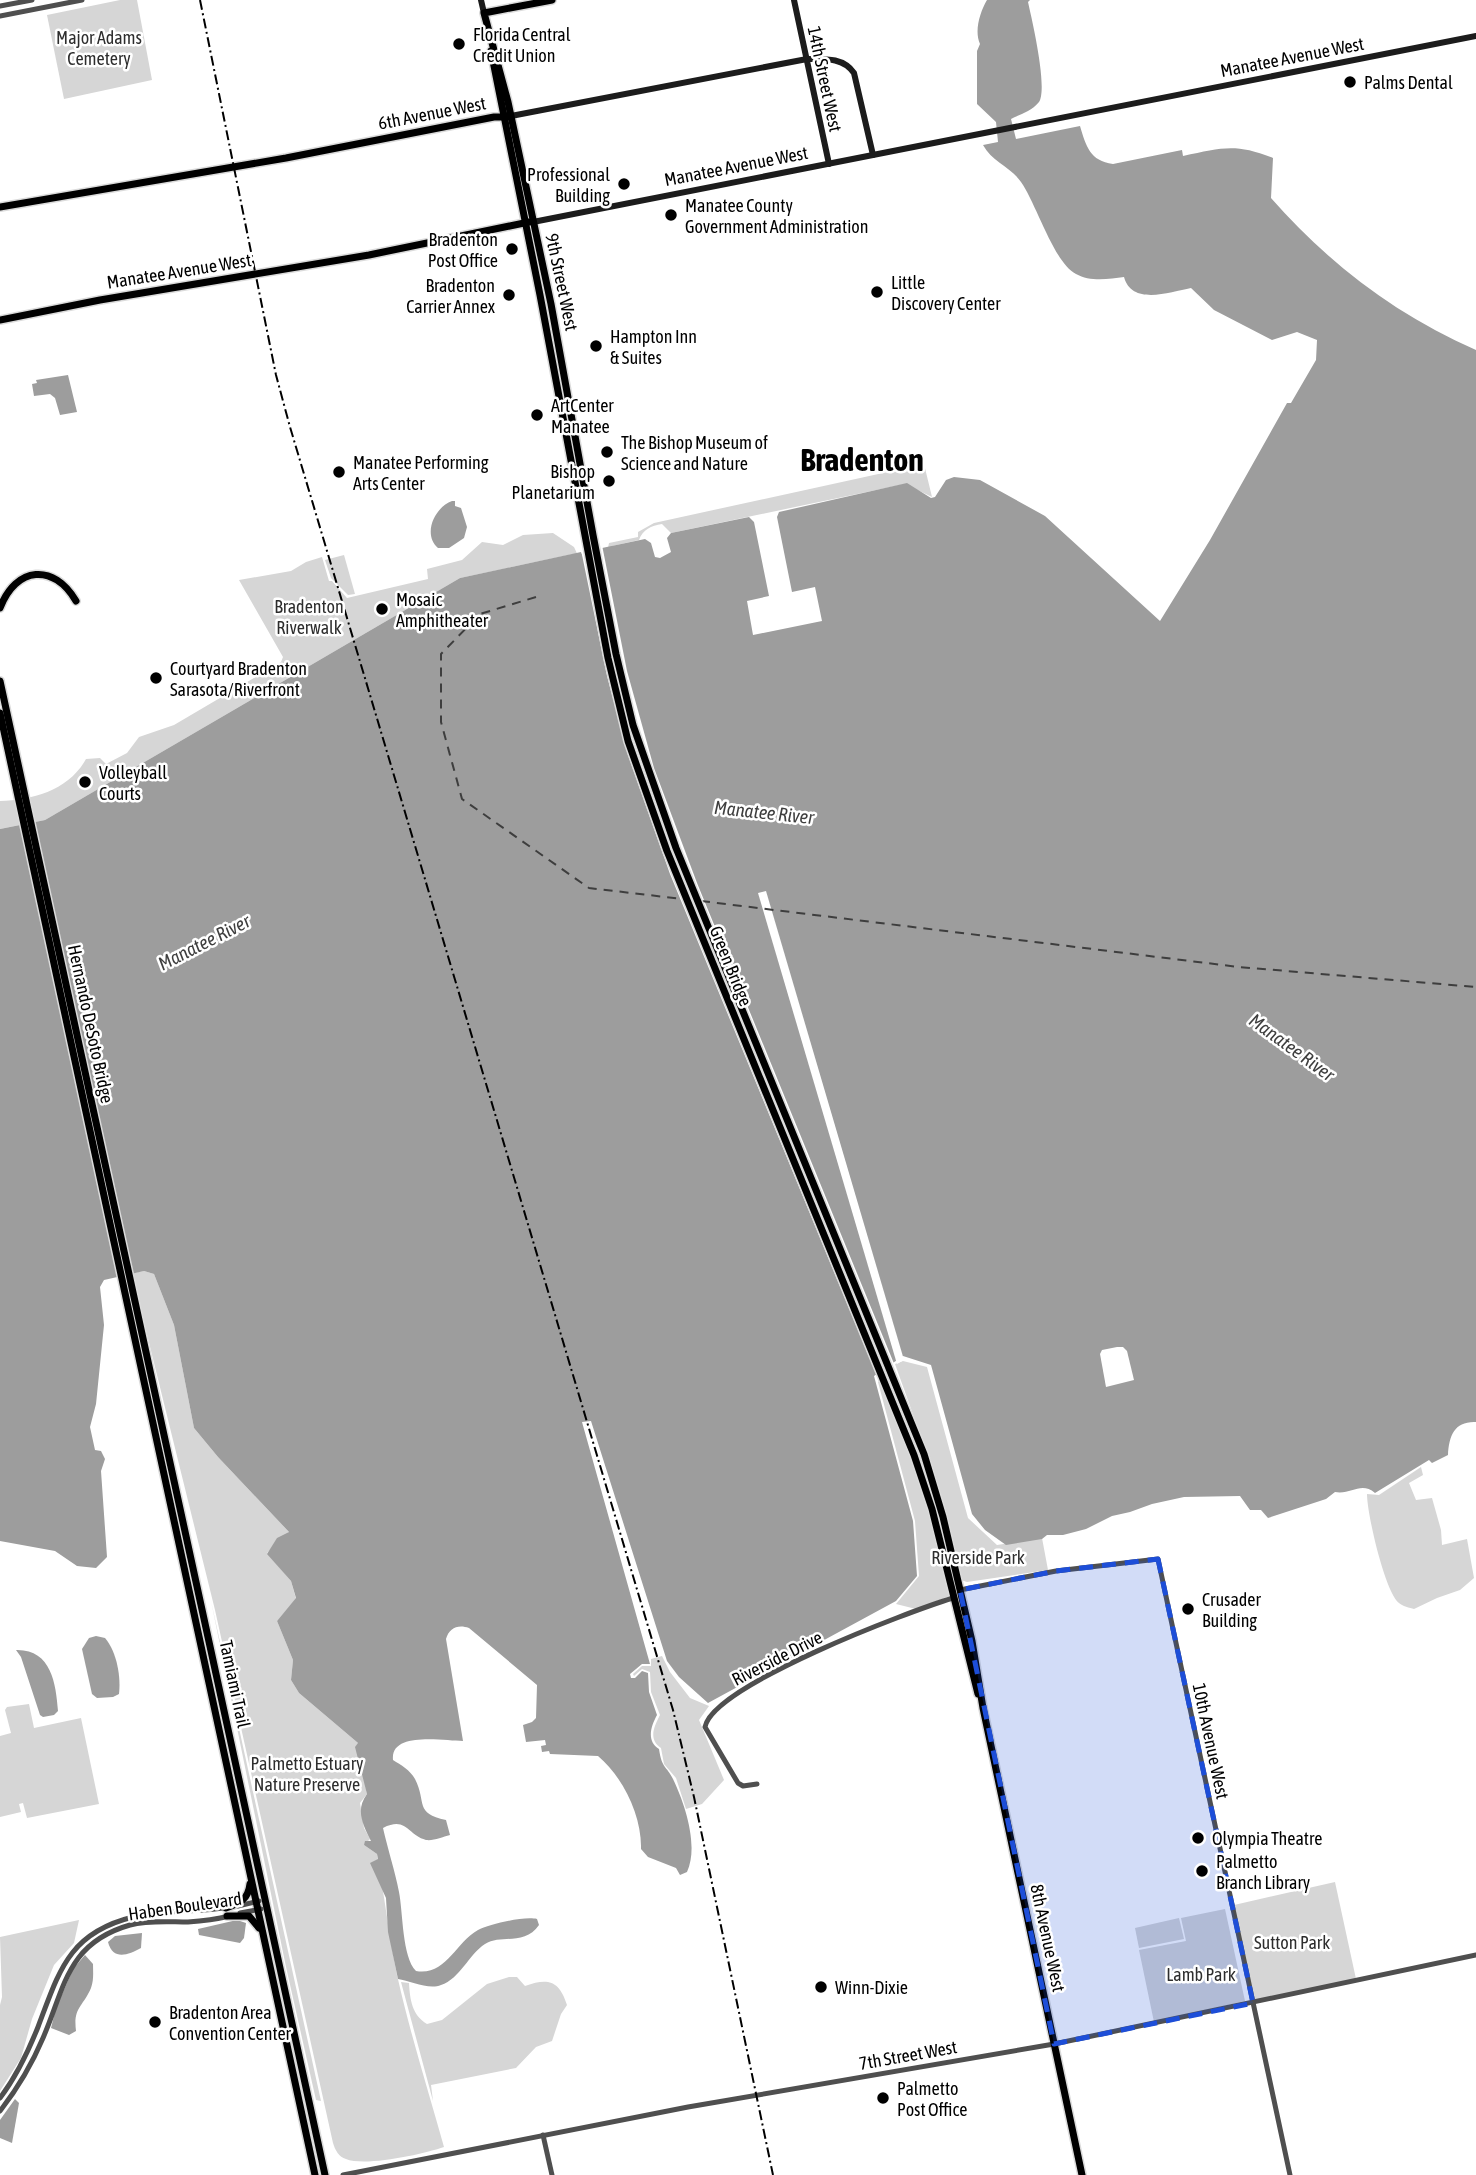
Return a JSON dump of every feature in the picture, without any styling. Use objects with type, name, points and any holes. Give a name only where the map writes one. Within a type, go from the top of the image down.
[{"type":"main road","name":"9th Street West","points":[[481,0],[538,269],[555,323],[586,547]]},
{"type":"main road","points":[[484,13],[552,0]]},
{"type":"main road","name":"14th Street West","points":[[794,0],[829,164]]},
{"type":"main road","name":"Manatee Avenue West","points":[[0,320],[100,300],[369,255],[1476,36]]},
{"type":"main road","name":"6th Avenue West","points":[[0,207],[286,158],[807,59],[835,60],[844,63],[853,71],[873,155]]},
{"type":"main road","name":"9th Street West","points":[[538,269],[540,295],[595,546]]},
{"type":"main road","points":[[540,295],[549,320],[555,323]]},
{"type":"main road","name":"Green Bridge","points":[[595,546],[633,725],[659,804],[894,1380]]},
{"type":"main road","name":"Green Bridge","points":[[586,547],[628,741],[654,817],[886,1384]]},
{"type":"main road","points":[[0,608],[12,586],[33,574],[53,577],[69,590],[76,601]]},
{"type":"main road","points":[[0,681],[17,774]]},
{"type":"main road","points":[[0,713],[17,774]]},
{"type":"main road","name":"Hernando DeSoto Bridge","points":[[17,774],[127,1283]]},
{"type":"main road","name":"Tamiami Trail","points":[[127,1283],[315,2175]]},
{"type":"main road","name":"Tamiami Trail","points":[[127,1283],[326,2175]]},
{"type":"main road","name":"8th Avenue West","points":[[894,1380],[932,1476],[960,1590],[1082,2175]]},
{"type":"main road","name":"8th Avenue West","points":[[886,1384],[932,1509],[972,1674],[983,1708]]},
{"type":"main road","points":[[932,1509],[941,1531],[953,1583],[960,1590]]},
{"type":"main road","points":[[953,1598],[959,1602],[972,1641]]},
{"type":"main road","points":[[227,1912],[247,1897],[251,1880]]},
{"type":"main road","points":[[227,1912],[249,1916],[263,1935]]},
{"type":"street","points":[[0,6],[32,0]]},
{"type":"street","points":[[0,16],[82,0]]},
{"type":"street","name":"10th Avenue West","points":[[960,1590],[1056,1571],[1158,1559],[1290,2175]]},
{"type":"street","name":"Riverside Drive","points":[[757,1784],[740,1785],[705,1727],[727,1699],[754,1682],[831,1646],[953,1598]]},
{"type":"street","name":"Haben Boulevard","points":[[0,2111],[30,2065],[44,2036],[67,1973],[88,1949],[113,1931],[140,1923],[191,1922],[267,1903]]},
{"type":"street","name":"Haben Boulevard","points":[[0,2098],[29,2047],[58,1972],[80,1944],[106,1926],[138,1916],[227,1912]]},
{"type":"street","name":"7th Street West","points":[[343,2175],[723,2100],[1054,2044],[1476,1955]]},
{"type":"street","points":[[543,2135],[552,2175]]},
{"type":"highlighted area","points":[[1158,1559],[1253,2003],[1054,2044],[960,1590],[1056,1571]]},
{"type":"green space","name":"Major Adams Cemetery","points":[[120,0],[137,0],[152,80],[64,99],[47,15]]},
{"type":"green space","name":"Bradenton Riverwalk","points":[[924,464],[932,497],[905,484],[671,533],[662,524],[648,529],[639,540],[612,546],[611,561],[608,564],[581,569],[573,554],[460,578],[45,820],[0,829],[0,801],[37,795],[60,786],[79,770],[86,759],[100,758],[106,764],[127,753],[139,737],[174,725],[281,662],[283,657],[239,580],[291,571],[322,557],[329,581],[347,598],[428,579],[427,569],[462,560],[482,542],[503,545],[523,535],[553,533],[574,547],[581,562],[606,557],[609,543],[638,537],[638,532],[654,523]]},
{"type":"green space","points":[[344,555],[355,594],[348,595],[331,578],[325,560]]},
{"type":"green space","name":"Palmetto Estuary Nature Preserve","points":[[144,1271],[154,1274],[174,1325],[194,1428],[289,1532],[267,1553],[291,1581],[296,1599],[277,1621],[293,1660],[291,1680],[299,1693],[358,1743],[367,1794],[360,1803],[364,1828],[370,1839],[364,1845],[377,1854],[397,1975],[444,2147],[380,2161],[355,2161],[344,2158],[334,2146],[215,1610],[135,1286],[133,1273]]},
{"type":"green space","name":"Riverside Park","points":[[903,1361],[927,1367],[968,1518],[997,1545],[1042,1538],[1048,1570],[967,1582],[961,1580],[930,1462],[895,1364]]},
{"type":"green space","points":[[882,1380],[912,1456],[930,1514],[950,1596],[916,1609],[896,1604],[919,1576],[915,1521],[878,1382]]},
{"type":"green space","points":[[1421,1467],[1423,1475],[1409,1483],[1416,1500],[1432,1498],[1441,1530],[1442,1545],[1467,1539],[1474,1578],[1460,1590],[1414,1609],[1399,1603],[1388,1584],[1373,1534],[1367,1494],[1379,1495]]},
{"type":"green space","points":[[211,1601],[321,2101],[316,2100],[286,1967]]},
{"type":"green space","points":[[662,1656],[670,1672],[690,1698],[709,1706],[699,1720],[724,1780],[702,1804],[686,1809],[676,1778],[664,1764],[661,1748],[653,1737],[660,1715],[651,1692],[650,1672],[642,1669],[634,1676],[633,1674],[642,1666],[651,1666],[651,1659]]},
{"type":"green space","points":[[29,1704],[34,1728],[81,1718],[99,1804],[27,1818],[23,1803],[19,1804],[21,1812],[0,1817],[0,1736],[11,1733],[5,1710],[7,1707]]},
{"type":"green space","name":"Sutton Park","points":[[1335,1882],[1356,1979],[1254,2000],[1234,1905]]},
{"type":"green space","name":"Lamb Park","points":[[1225,1909],[1245,2001],[1154,2022],[1139,1950],[1186,1941],[1181,1918]]},
{"type":"green space","points":[[1179,1918],[1184,1939],[1139,1948],[1135,1928]]},
{"type":"green space","points":[[79,1920],[74,1943],[54,1965],[32,2019],[21,2058],[0,2091],[0,1937]]},
{"type":"green space","points":[[517,1977],[525,1986],[540,1982],[552,1983],[560,1990],[567,2005],[552,2041],[536,2047],[516,2068],[431,2085],[433,2101],[401,1982],[409,1983],[413,2006],[418,2016],[427,2024],[442,2020],[487,1984]]},
{"type":"water","name":"Manatee River","points":[[987,0],[1030,0],[1028,2],[1041,69],[1041,94],[1039,102],[1033,108],[1011,119],[1016,139],[1080,126],[1087,146],[1094,156],[1113,164],[1182,150],[1183,156],[1228,148],[1248,150],[1273,158],[1271,198],[1316,244],[1391,304],[1418,321],[1476,350],[1476,1422],[1458,1427],[1450,1441],[1448,1455],[1432,1463],[1429,1460],[1375,1493],[1365,1488],[1335,1492],[1326,1499],[1268,1518],[1261,1510],[1250,1510],[1240,1496],[1184,1497],[1112,1516],[1086,1529],[1006,1545],[985,1530],[972,1514],[931,1365],[903,1356],[874,1376],[913,1521],[917,1576],[896,1601],[708,1703],[679,1677],[667,1661],[591,1421],[582,1422],[650,1664],[642,1664],[630,1674],[631,1678],[635,1678],[642,1671],[648,1673],[649,1692],[657,1715],[652,1728],[652,1742],[659,1749],[663,1764],[678,1789],[689,1825],[692,1850],[687,1872],[680,1875],[676,1868],[648,1857],[641,1849],[638,1824],[629,1798],[615,1775],[598,1756],[550,1754],[549,1751],[542,1752],[541,1746],[546,1745],[545,1740],[526,1742],[523,1725],[536,1718],[537,1685],[469,1628],[454,1628],[446,1639],[463,1741],[409,1741],[394,1751],[393,1760],[413,1776],[425,1810],[446,1820],[450,1835],[426,1840],[402,1825],[383,1828],[399,1892],[408,1956],[416,1971],[435,1969],[478,1930],[524,1919],[537,1919],[539,1925],[520,1938],[485,1944],[454,1977],[441,1985],[425,1986],[398,1979],[388,1932],[386,1898],[370,1863],[378,1859],[377,1854],[364,1845],[365,1841],[371,1841],[361,1812],[367,1794],[355,1747],[358,1743],[299,1693],[291,1680],[293,1660],[277,1621],[296,1598],[291,1581],[267,1554],[277,1538],[289,1532],[194,1428],[174,1325],[154,1274],[144,1271],[104,1280],[100,1287],[104,1325],[96,1404],[90,1427],[95,1450],[101,1451],[105,1459],[101,1471],[107,1557],[96,1568],[77,1566],[55,1551],[0,1541],[0,829],[45,820],[460,578],[581,552],[584,559],[602,555],[602,548],[645,539],[651,543],[655,557],[660,558],[671,552],[667,538],[671,533],[749,517],[754,522],[769,596],[747,601],[753,635],[822,621],[815,587],[792,592],[777,517],[779,512],[907,483],[931,498],[935,497],[946,480],[954,477],[980,480],[1045,516],[1160,621],[1210,540],[1287,403],[1291,403],[1316,360],[1317,340],[1297,332],[1272,340],[1214,310],[1191,288],[1163,294],[1143,294],[1128,286],[1124,277],[1087,278],[1068,268],[1053,246],[1021,182],[991,156],[983,145],[998,142],[996,122],[977,104],[977,51],[980,44],[978,28]]},
{"type":"water","points":[[68,375],[77,412],[60,415],[55,398],[50,394],[34,396],[32,384],[37,383],[36,380]]},
{"type":"water","points":[[455,501],[455,506],[461,508],[467,527],[464,538],[449,548],[438,548],[431,536],[433,522],[440,509]]},
{"type":"water","points":[[89,1638],[105,1638],[115,1657],[119,1673],[119,1694],[113,1697],[97,1698],[92,1694],[82,1649]]},
{"type":"water","points":[[16,1650],[28,1651],[44,1661],[53,1679],[57,1700],[58,1711],[54,1715],[40,1715],[21,1657]]},
{"type":"water","points":[[237,1920],[246,1923],[244,1938],[240,1943],[199,1935],[198,1929]]},
{"type":"water","points":[[142,1933],[141,1948],[122,1955],[110,1948],[108,1942],[115,1936]]},
{"type":"water","points":[[85,1955],[93,1964],[93,1982],[77,2012],[76,2031],[69,2035],[51,2028],[56,2008],[73,1969]]},
{"type":"water","points":[[15,2099],[19,2103],[12,2143],[0,2138],[0,2120]]},
{"type":"pier","points":[[602,545],[627,671],[654,768],[697,883],[895,1366],[878,1377],[879,1381],[670,874],[628,755],[607,676],[581,550],[584,550],[586,555],[599,552]]},
{"type":"pier","points":[[766,891],[904,1360],[897,1364],[758,893]]},
{"type":"pier","points":[[1123,1347],[1127,1351],[1134,1380],[1106,1387],[1100,1354],[1102,1350]]},
{"type":"ferry route","points":[[536,597],[480,614],[441,654],[441,722],[462,799],[589,888],[682,899]]},
{"type":"ferry route","points":[[701,901],[1239,967],[1476,987]]},
{"type":"railway","points":[[200,0],[276,375],[673,1710],[694,1797],[773,2175]]},
{"type":"place","name":"Florida Central Credit Union","points":[[459,44]]},
{"type":"place","name":"Palms Dental","points":[[1350,82]]},
{"type":"place","name":"Professional Building","points":[[624,184]]},
{"type":"place","name":"Manatee County Government Administration","points":[[671,215]]},
{"type":"place","name":"Bradenton Post Office","points":[[512,249]]},
{"type":"place","name":"Little Discovery Center","points":[[877,292]]},
{"type":"place","name":"Bradenton Carrier Annex","points":[[509,295]]},
{"type":"place","name":"Hampton Inn & Suites","points":[[596,346]]},
{"type":"place","name":"ArtCenter Manatee","points":[[537,415]]},
{"type":"place","name":"The Bishop Museum of Science and Nature","points":[[607,452]]},
{"type":"place","name":"Manatee Performing Arts Center","points":[[339,472]]},
{"type":"place","name":"Bishop Planetarium","points":[[609,481]]},
{"type":"place","name":"Mosaic Amphitheater","points":[[382,609]]},
{"type":"place","name":"Courtyard Bradenton Sarasota/Riverfront","points":[[156,678]]},
{"type":"place","name":"Volleyball Courts","points":[[85,782]]},
{"type":"place","name":"Crusader Building","points":[[1188,1609]]},
{"type":"place","name":"Olympia Theatre","points":[[1198,1838]]},
{"type":"place","name":"Palmetto Branch Library","points":[[1202,1871]]},
{"type":"place","name":"Winn-Dixie","points":[[821,1987]]},
{"type":"place","name":"Bradenton Area Convention Center","points":[[155,2022]]},
{"type":"place","name":"Palmetto Post Office","points":[[883,2098]]},
{"type":"district","name":"Bradenton","points":[[862,459]]}]
